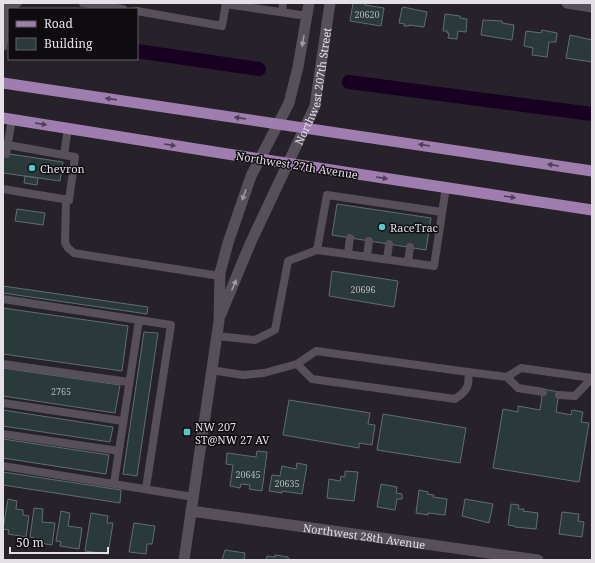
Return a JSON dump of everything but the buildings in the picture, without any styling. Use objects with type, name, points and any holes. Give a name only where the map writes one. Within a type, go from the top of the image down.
[{"type":"main road","points":[[3,83],[279,123],[592,171]]},
{"type":"main road","name":"Northwest 27th Avenue","points":[[7,119],[592,210]]},
{"type":"street","name":"Northwest 207th Street","points":[[184,560],[216,336],[220,276],[228,243],[251,176],[289,103],[298,67],[310,3]]},
{"type":"street","name":"Northwest 207th Street","points":[[218,320],[250,244],[315,106],[330,3]]},
{"type":"street","points":[[567,3],[592,7]]},
{"type":"street","name":"Northwest 28th Avenue","points":[[191,511],[538,560]]},
{"type":"lane","points":[[3,48],[8,7],[18,3]]},
{"type":"lane","points":[[83,3],[116,8]]},
{"type":"lane","points":[[138,11],[222,26],[226,3],[307,16]]},
{"type":"lane","points":[[282,12],[283,3]]},
{"type":"lane","points":[[7,119],[7,150],[75,156],[69,200],[66,200],[65,243],[74,253],[220,276]]},
{"type":"lane","points":[[64,154],[68,128]]},
{"type":"lane","points":[[216,336],[255,340],[275,330],[288,261],[318,250],[434,266],[446,187]]},
{"type":"lane","points":[[3,189],[66,200]]},
{"type":"lane","points":[[318,250],[327,195],[355,203],[415,212],[442,212]]},
{"type":"lane","points":[[348,253],[350,238]]},
{"type":"lane","points":[[367,256],[369,241]]},
{"type":"lane","points":[[387,259],[389,244]]},
{"type":"lane","points":[[408,262],[410,247]]},
{"type":"lane","points":[[3,299],[171,325],[146,488]]},
{"type":"lane","points":[[114,483],[139,320]]},
{"type":"lane","points":[[211,370],[243,375],[264,373],[297,364],[316,351],[507,377],[518,388],[543,392]]},
{"type":"lane","points":[[3,364],[129,382]]},
{"type":"lane","points":[[297,364],[312,379],[455,399],[464,392],[469,381],[468,372]]},
{"type":"lane","points":[[507,377],[521,368],[592,378]]},
{"type":"lane","points":[[559,395],[575,396],[592,378]]},
{"type":"lane","points":[[3,403],[124,421]]},
{"type":"lane","points":[[3,434],[119,451]]},
{"type":"lane","points":[[3,466],[146,488],[193,497]]},
{"type":"waterway","points":[[138,51],[259,69]]},
{"type":"waterway","points":[[349,82],[592,114]]},
{"type":"place","name":"Chevron","points":[[32,168]]},
{"type":"place","name":"RaceTrac","points":[[382,227]]},
{"type":"place","name":"NW 207 ST@NW 27 AV","points":[[187,432]]}]
